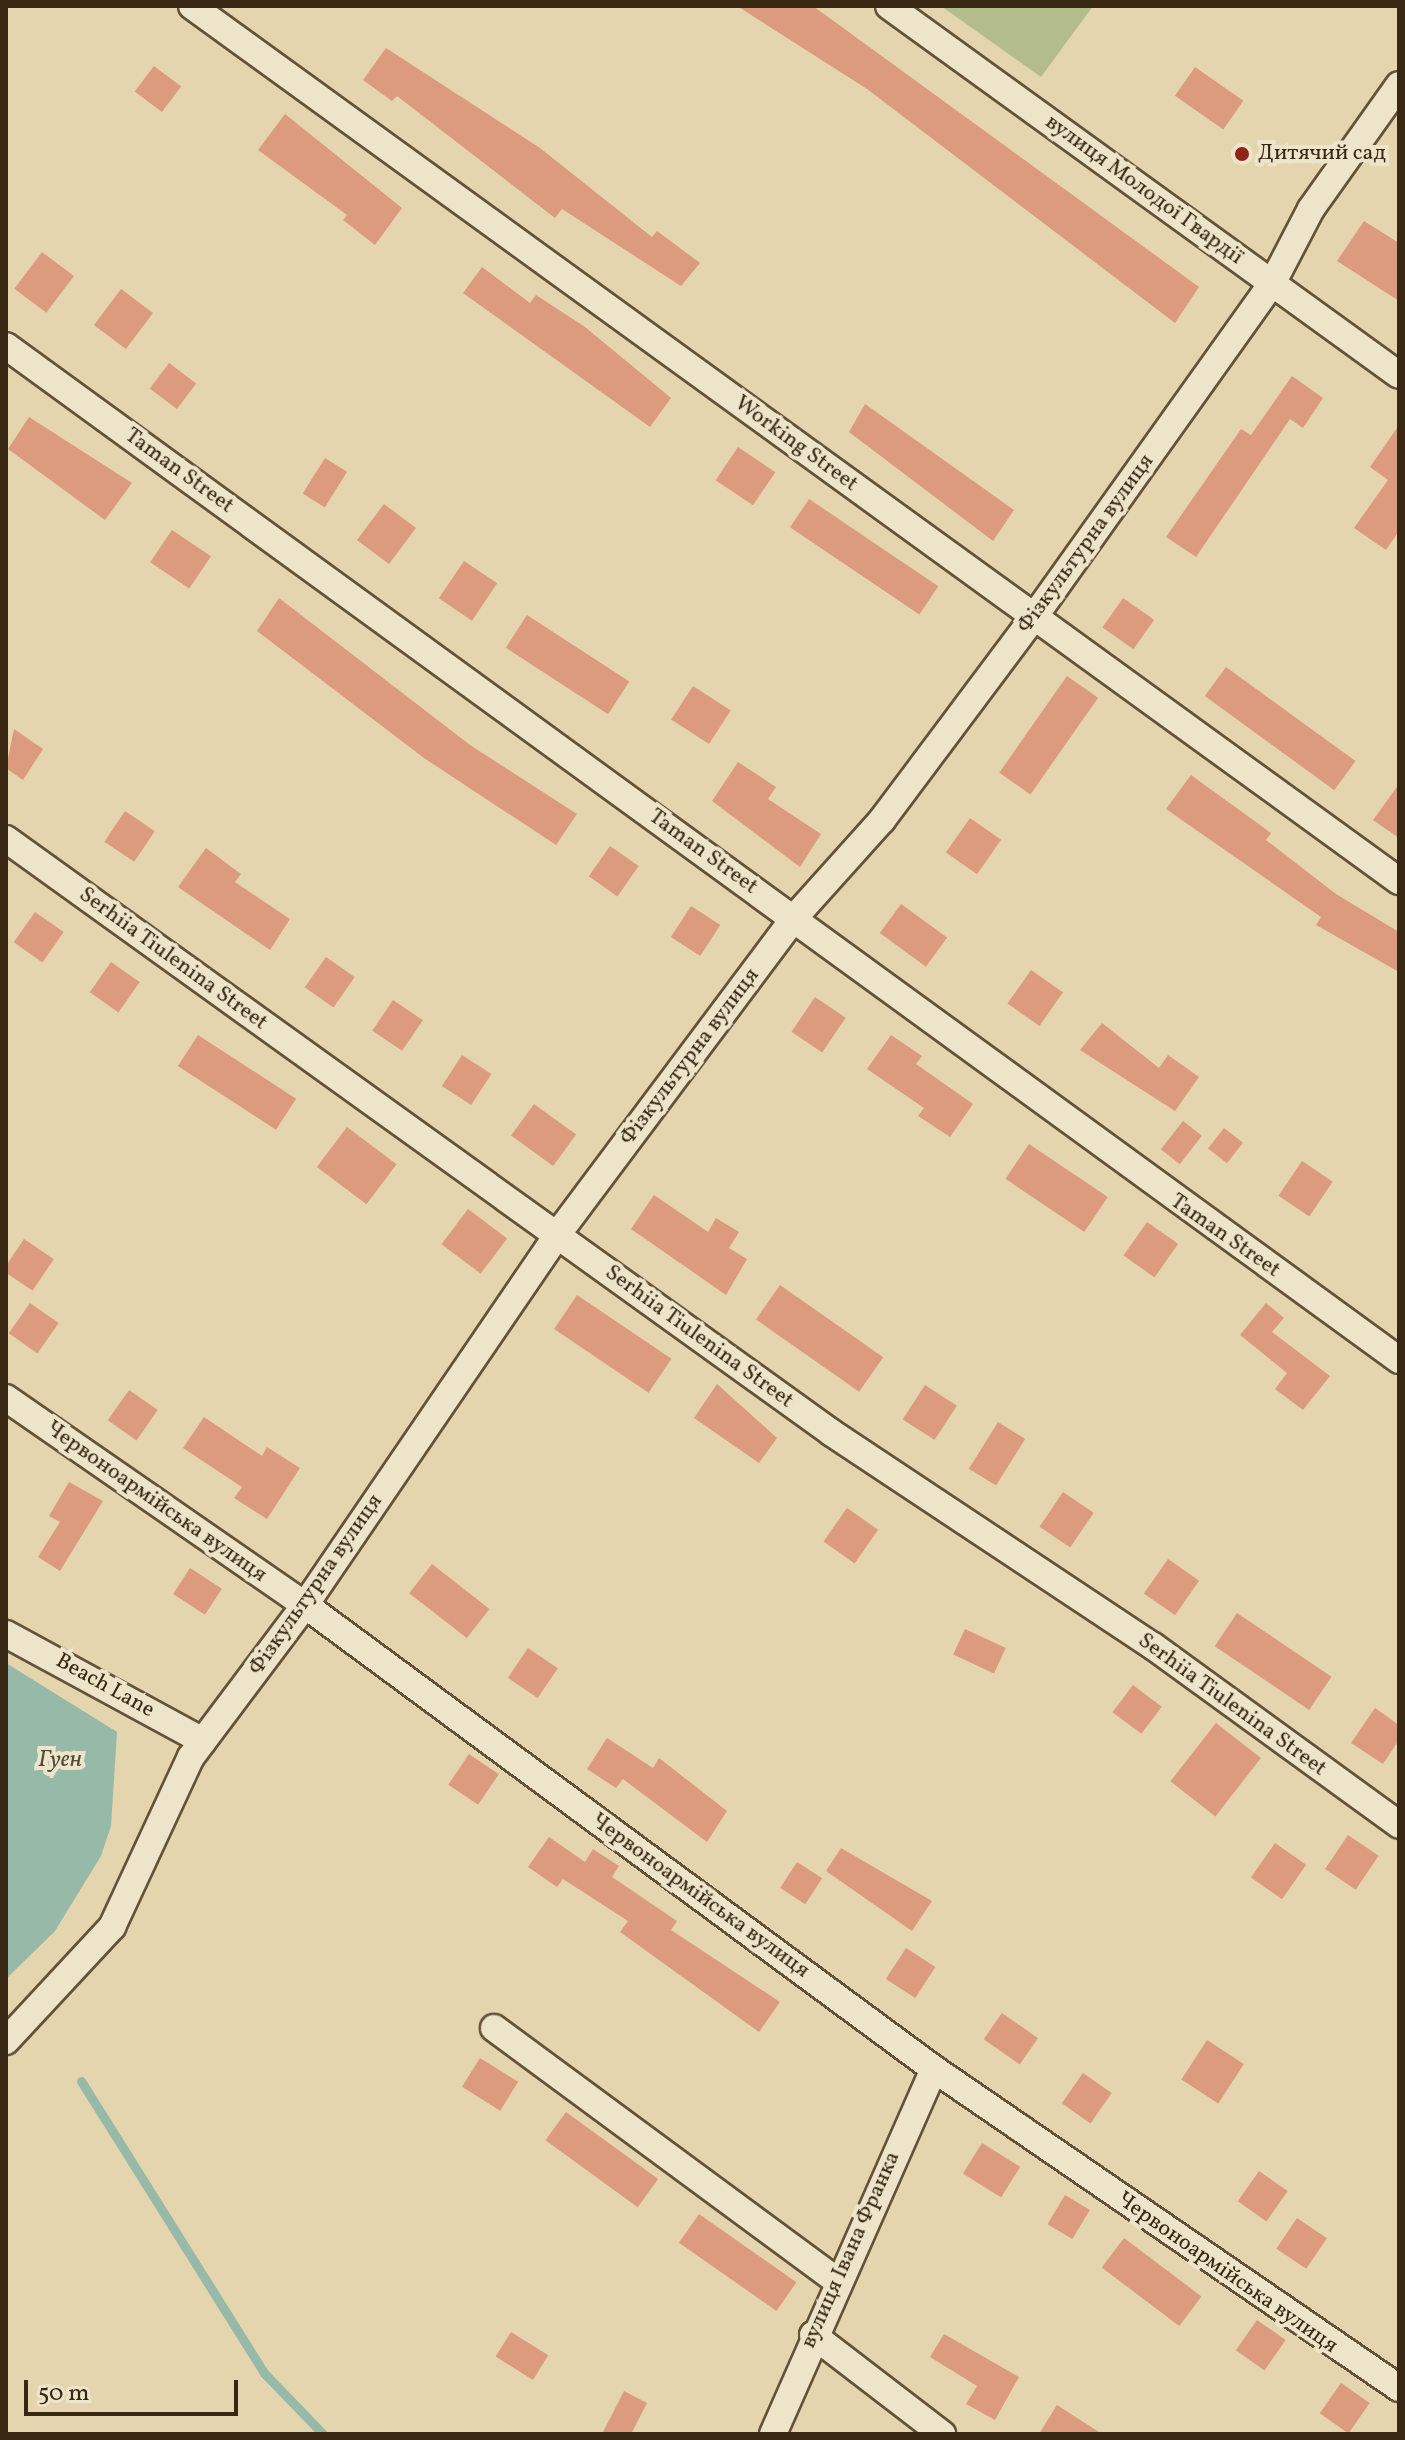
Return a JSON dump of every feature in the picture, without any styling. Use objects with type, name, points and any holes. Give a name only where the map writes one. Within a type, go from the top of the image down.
[{"type":"street","name":"Working Street","points":[[192,6],[1399,881]]},
{"type":"street","name":"вулиця Молодої Гвардії","points":[[889,6],[1399,375]]},
{"type":"street","name":"Фізкультурна вулиця","points":[[6,2041],[112,1927],[203,1741],[305,1605],[557,1235],[794,918],[882,820],[1034,617],[1273,282],[1311,209],[1399,85]]},
{"type":"street","name":"Taman Street","points":[[6,346],[1399,1360]]},
{"type":"street","name":"Serhiia Tiulenina Street","points":[[6,839],[557,1235],[1399,1825]]},
{"type":"street","name":"Червоноармійська вулиця","points":[[6,1398],[305,1605],[934,2069],[1399,2388]]},
{"type":"street","name":"Beach Lane","points":[[6,1634],[203,1741]]},
{"type":"street","points":[[494,2028],[837,2281]]},
{"type":"street","name":"вулиця Івана Франка","points":[[773,2434],[813,2335],[934,2069]]},
{"type":"street","points":[[813,2335],[942,2434]]},
{"type":"green space","points":[[941,6],[1093,6],[1041,77]]},
{"type":"water","name":"Гуен","points":[[6,1663],[117,1732],[111,1826],[101,1856],[55,1931],[6,1979]]},
{"type":"building","points":[[737,6],[813,6],[1199,287],[1175,323],[867,89]]},
{"type":"building","points":[[386,48],[540,148],[652,237],[657,231],[700,263],[681,286],[562,209],[555,218],[397,96],[392,101],[363,80]]},
{"type":"building","points":[[154,66],[181,86],[162,112],[135,92]]},
{"type":"building","points":[[1195,67],[1243,101],[1223,130],[1175,96]]},
{"type":"building","points":[[285,114],[402,208],[375,245],[343,220],[347,215],[258,150]]},
{"type":"building","points":[[1364,221],[1399,243],[1399,301],[1337,261]]},
{"type":"building","points":[[42,252],[74,276],[46,313],[14,289]]},
{"type":"building","points":[[482,267],[530,303],[536,295],[585,327],[671,398],[650,427],[463,293]]},
{"type":"building","points":[[121,289],[153,313],[126,349],[94,325]]},
{"type":"building","points":[[169,363],[196,383],[177,409],[150,389]]},
{"type":"building","points":[[1292,376],[1323,398],[1303,428],[1290,419],[1196,557],[1166,537],[1241,429],[1251,435]]},
{"type":"building","points":[[865,404],[1014,510],[993,541],[849,432]]},
{"type":"building","points":[[29,417],[132,483],[105,520],[8,449]]},
{"type":"building","points":[[1399,425],[1399,531],[1386,550],[1354,528],[1388,480],[1370,467]]},
{"type":"building","points":[[738,447],[775,472],[753,505],[716,480]]},
{"type":"building","points":[[325,458],[347,472],[325,507],[303,494]]},
{"type":"building","points":[[809,499],[938,586],[919,614],[790,527]]},
{"type":"building","points":[[384,504],[416,528],[389,564],[357,540]]},
{"type":"building","points":[[172,530],[211,556],[189,589],[150,562]]},
{"type":"building","points":[[464,561],[497,583],[472,621],[439,598]]},
{"type":"building","points":[[279,598],[470,745],[577,814],[556,845],[424,758],[257,631]]},
{"type":"building","points":[[1123,598],[1154,620],[1133,649],[1102,627]]},
{"type":"building","points":[[527,615],[629,681],[608,714],[506,648]]},
{"type":"building","points":[[1226,667],[1355,761],[1334,790],[1205,696]]},
{"type":"building","points":[[1067,676],[1098,698],[1030,794],[999,773]]},
{"type":"building","points":[[693,686],[731,711],[709,744],[671,720]]},
{"type":"building","points":[[14,729],[43,749],[23,780],[6,768]]},
{"type":"building","points":[[738,762],[776,787],[768,799],[821,834],[800,867],[712,801]]},
{"type":"building","points":[[1191,775],[1271,833],[1266,840],[1336,894],[1399,932],[1399,972],[1316,925],[1321,917],[1166,809]]},
{"type":"building","points":[[1399,784],[1399,838],[1373,820]]},
{"type":"building","points":[[125,811],[155,831],[134,862],[104,842]]},
{"type":"building","points":[[970,818],[1001,840],[977,874],[946,852]]},
{"type":"building","points":[[610,846],[639,866],[617,896],[589,876]]},
{"type":"building","points":[[206,848],[241,874],[235,882],[290,919],[270,950],[178,887]]},
{"type":"building","points":[[901,904],[947,938],[926,967],[880,933]]},
{"type":"building","points":[[691,906],[720,925],[700,956],[671,937]]},
{"type":"building","points":[[35,912],[64,932],[42,962],[14,942]]},
{"type":"building","points":[[326,957],[355,977],[333,1007],[305,987]]},
{"type":"building","points":[[111,962],[140,982],[118,1012],[90,992]]},
{"type":"building","points":[[1031,970],[1063,992],[1039,1026],[1007,1004]]},
{"type":"building","points":[[815,997],[846,1018],[822,1053],[792,1032]]},
{"type":"building","points":[[393,1000],[423,1020],[402,1051],[372,1031]]},
{"type":"building","points":[[1102,1023],[1159,1068],[1168,1055],[1199,1077],[1175,1111],[1080,1050]]},
{"type":"building","points":[[198,1035],[296,1099],[276,1130],[178,1066]]},
{"type":"building","points":[[891,1035],[922,1056],[916,1064],[973,1104],[950,1137],[918,1116],[924,1108],[867,1069]]},
{"type":"building","points":[[462,1055],[491,1074],[471,1105],[442,1086]]},
{"type":"building","points":[[534,1104],[576,1135],[553,1166],[511,1136]]},
{"type":"building","points":[[1183,1121],[1202,1136],[1180,1164],[1161,1149]]},
{"type":"building","points":[[347,1127],[397,1164],[366,1204],[317,1167]]},
{"type":"building","points":[[1224,1128],[1243,1143],[1227,1163],[1208,1148]]},
{"type":"building","points":[[1029,1144],[1108,1197],[1084,1232],[1006,1179]]},
{"type":"building","points":[[1302,1161],[1333,1182],[1309,1217],[1279,1196]]},
{"type":"building","points":[[654,1195],[708,1232],[716,1218],[739,1232],[729,1248],[747,1259],[726,1295],[631,1229]]},
{"type":"building","points":[[468,1209],[507,1238],[481,1274],[442,1244]]},
{"type":"building","points":[[1147,1222],[1178,1244],[1155,1277],[1123,1256]]},
{"type":"building","points":[[24,1239],[54,1259],[33,1291],[6,1273],[6,1266]]},
{"type":"building","points":[[780,1285],[883,1357],[859,1392],[756,1319]]},
{"type":"building","points":[[577,1295],[672,1359],[649,1393],[554,1329]]},
{"type":"building","points":[[30,1303],[59,1323],[37,1353],[9,1333]]},
{"type":"building","points":[[1266,1303],[1284,1318],[1272,1332],[1330,1376],[1303,1410],[1275,1389],[1287,1373],[1240,1335]]},
{"type":"building","points":[[717,1384],[777,1438],[759,1463],[694,1418]]},
{"type":"building","points":[[925,1385],[957,1406],[935,1440],[903,1419]]},
{"type":"building","points":[[129,1390],[158,1410],[136,1440],[108,1420]]},
{"type":"building","points":[[204,1417],[262,1456],[267,1447],[300,1468],[267,1519],[234,1498],[242,1487],[183,1448]]},
{"type":"building","points":[[998,1422],[1025,1439],[996,1486],[969,1469]]},
{"type":"building","points":[[69,1482],[103,1501],[60,1571],[38,1557],[60,1522],[49,1516]]},
{"type":"building","points":[[1063,1492],[1094,1513],[1070,1548],[1040,1527]]},
{"type":"building","points":[[847,1508],[878,1530],[855,1563],[823,1542]]},
{"type":"building","points":[[1168,1559],[1199,1581],[1175,1615],[1144,1593]]},
{"type":"building","points":[[432,1564],[490,1609],[467,1638],[409,1593]]},
{"type":"building","points":[[190,1568],[222,1589],[205,1615],[173,1594]]},
{"type":"building","points":[[1237,1613],[1332,1677],[1309,1710],[1215,1646]]},
{"type":"building","points":[[965,1629],[1006,1648],[994,1673],[953,1654]]},
{"type":"building","points":[[528,1648],[558,1668],[538,1698],[508,1678]]},
{"type":"building","points":[[1133,1685],[1162,1707],[1141,1734],[1113,1712]]},
{"type":"building","points":[[1375,1708],[1399,1725],[1399,1740],[1383,1764],[1351,1743]]},
{"type":"building","points":[[1216,1723],[1261,1758],[1215,1816],[1170,1781]]},
{"type":"building","points":[[607,1738],[653,1768],[659,1758],[727,1811],[707,1842],[623,1779],[616,1788],[587,1769]]},
{"type":"building","points":[[469,1754],[499,1774],[478,1805],[448,1785]]},
{"type":"building","points":[[1348,1835],[1379,1856],[1356,1890],[1325,1869]]},
{"type":"building","points":[[549,1837],[585,1862],[593,1849],[619,1866],[612,1877],[677,1921],[671,1930],[780,2002],[759,2032],[620,1932],[628,1921],[563,1879],[557,1887],[528,1867]]},
{"type":"building","points":[[1275,1843],[1306,1865],[1282,1899],[1251,1877]]},
{"type":"building","points":[[841,1848],[932,1901],[912,1931],[826,1871]]},
{"type":"building","points":[[797,1862],[822,1878],[805,1904],[780,1888]]},
{"type":"building","points":[[906,1948],[935,1967],[915,1998],[886,1979]]},
{"type":"building","points":[[1002,2013],[1038,2038],[1020,2064],[984,2039]]},
{"type":"building","points":[[1207,2040],[1244,2064],[1218,2103],[1181,2079]]},
{"type":"building","points":[[480,2058],[518,2082],[500,2111],[462,2087]]},
{"type":"building","points":[[1083,2073],[1112,2093],[1090,2123],[1062,2103]]},
{"type":"building","points":[[566,2112],[658,2179],[638,2207],[545,2140]]},
{"type":"building","points":[[982,2143],[1020,2167],[1001,2197],[963,2174]]},
{"type":"building","points":[[1259,2171],[1288,2191],[1266,2221],[1238,2201]]},
{"type":"building","points":[[1065,2195],[1090,2210],[1072,2239],[1047,2224]]},
{"type":"building","points":[[699,2214],[796,2282],[776,2311],[679,2243]]},
{"type":"building","points":[[1297,2218],[1327,2238],[1306,2269],[1276,2249]]},
{"type":"building","points":[[1124,2238],[1201,2296],[1179,2326],[1102,2268]]},
{"type":"building","points":[[1257,2320],[1286,2340],[1264,2370],[1236,2350]]},
{"type":"building","points":[[511,2332],[548,2355],[533,2380],[496,2357]]},
{"type":"building","points":[[944,2334],[1019,2377],[995,2420],[966,2404],[977,2386],[930,2357]]},
{"type":"building","points":[[1341,2383],[1370,2403],[1348,2433],[1320,2413]]},
{"type":"building","points":[[624,2391],[647,2403],[631,2434],[602,2434]]},
{"type":"building","points":[[1057,2405],[1102,2434],[1039,2434]]},
{"type":"waterway","points":[[81,2081],[265,2374],[323,2434]]},
{"type":"place","name":"Дитячий сад","points":[[1242,154]]}]
